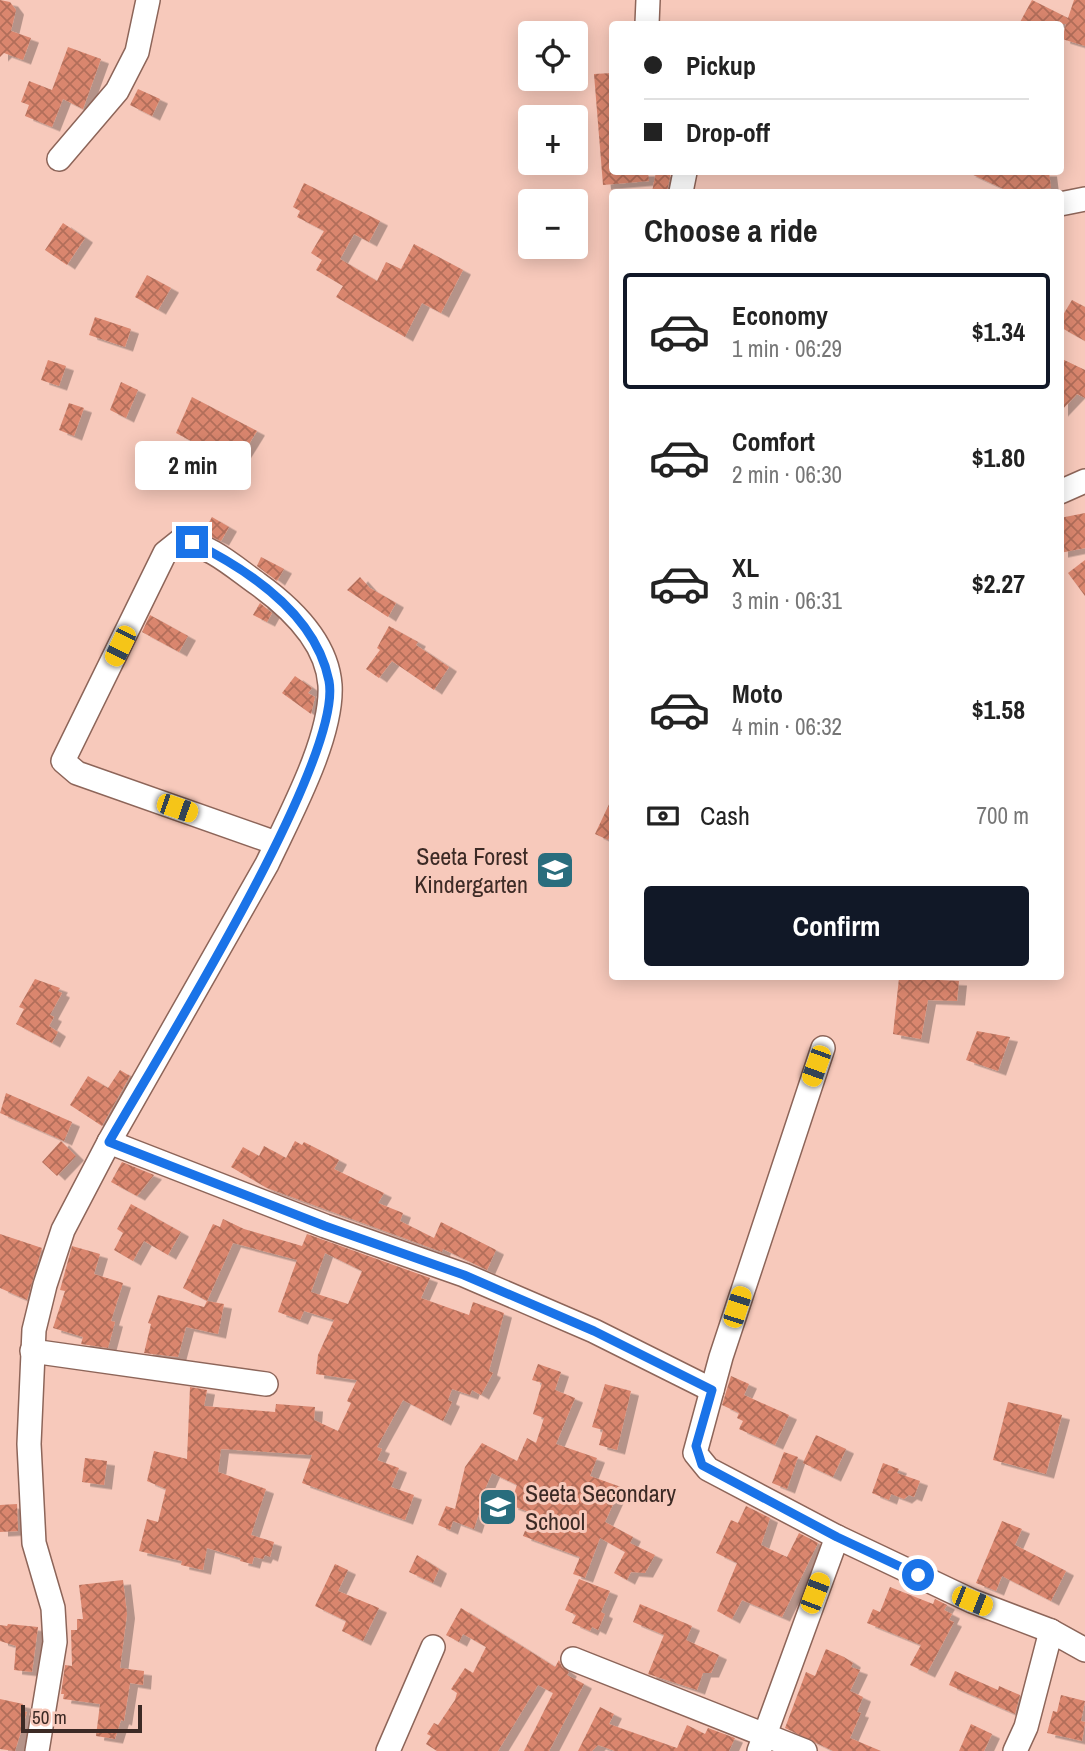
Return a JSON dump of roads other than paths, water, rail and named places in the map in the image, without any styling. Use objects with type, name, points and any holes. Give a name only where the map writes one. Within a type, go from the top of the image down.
[{"type":"street","points":[[646,21],[648,0]]},
{"type":"street","points":[[59,159],[117,91],[137,52],[145,1]]},
{"type":"street","points":[[1064,203],[1085,199]]},
{"type":"street","points":[[1064,490],[1085,481]]},
{"type":"street","points":[[37,1751],[55,1642],[53,1608],[34,1543],[29,1444],[32,1351],[45,1285],[63,1230],[109,1142],[276,843],[308,774],[327,719],[330,684],[322,654],[287,604],[212,552],[192,542],[180,541],[165,553],[63,761],[78,774],[276,843]]},
{"type":"street","points":[[823,1048],[803,1102],[712,1390],[696,1446],[702,1465],[837,1537],[972,1601],[1051,1631],[1085,1650]]},
{"type":"street","points":[[109,1142],[325,1226],[464,1275],[594,1331],[712,1390]]},
{"type":"street","points":[[32,1351],[266,1384]]},
{"type":"street","points":[[763,1742],[837,1537]]},
{"type":"street","points":[[1015,1751],[1026,1727],[1051,1631]]},
{"type":"street","points":[[388,1751],[433,1647]]},
{"type":"street","points":[[573,1659],[763,1742],[805,1751]]},
{"type":"place","name":"Seeta Forest Kindergarten","points":[[555,870]]},
{"type":"place","name":"Seeta Secondary School","points":[[498,1507]]}]
